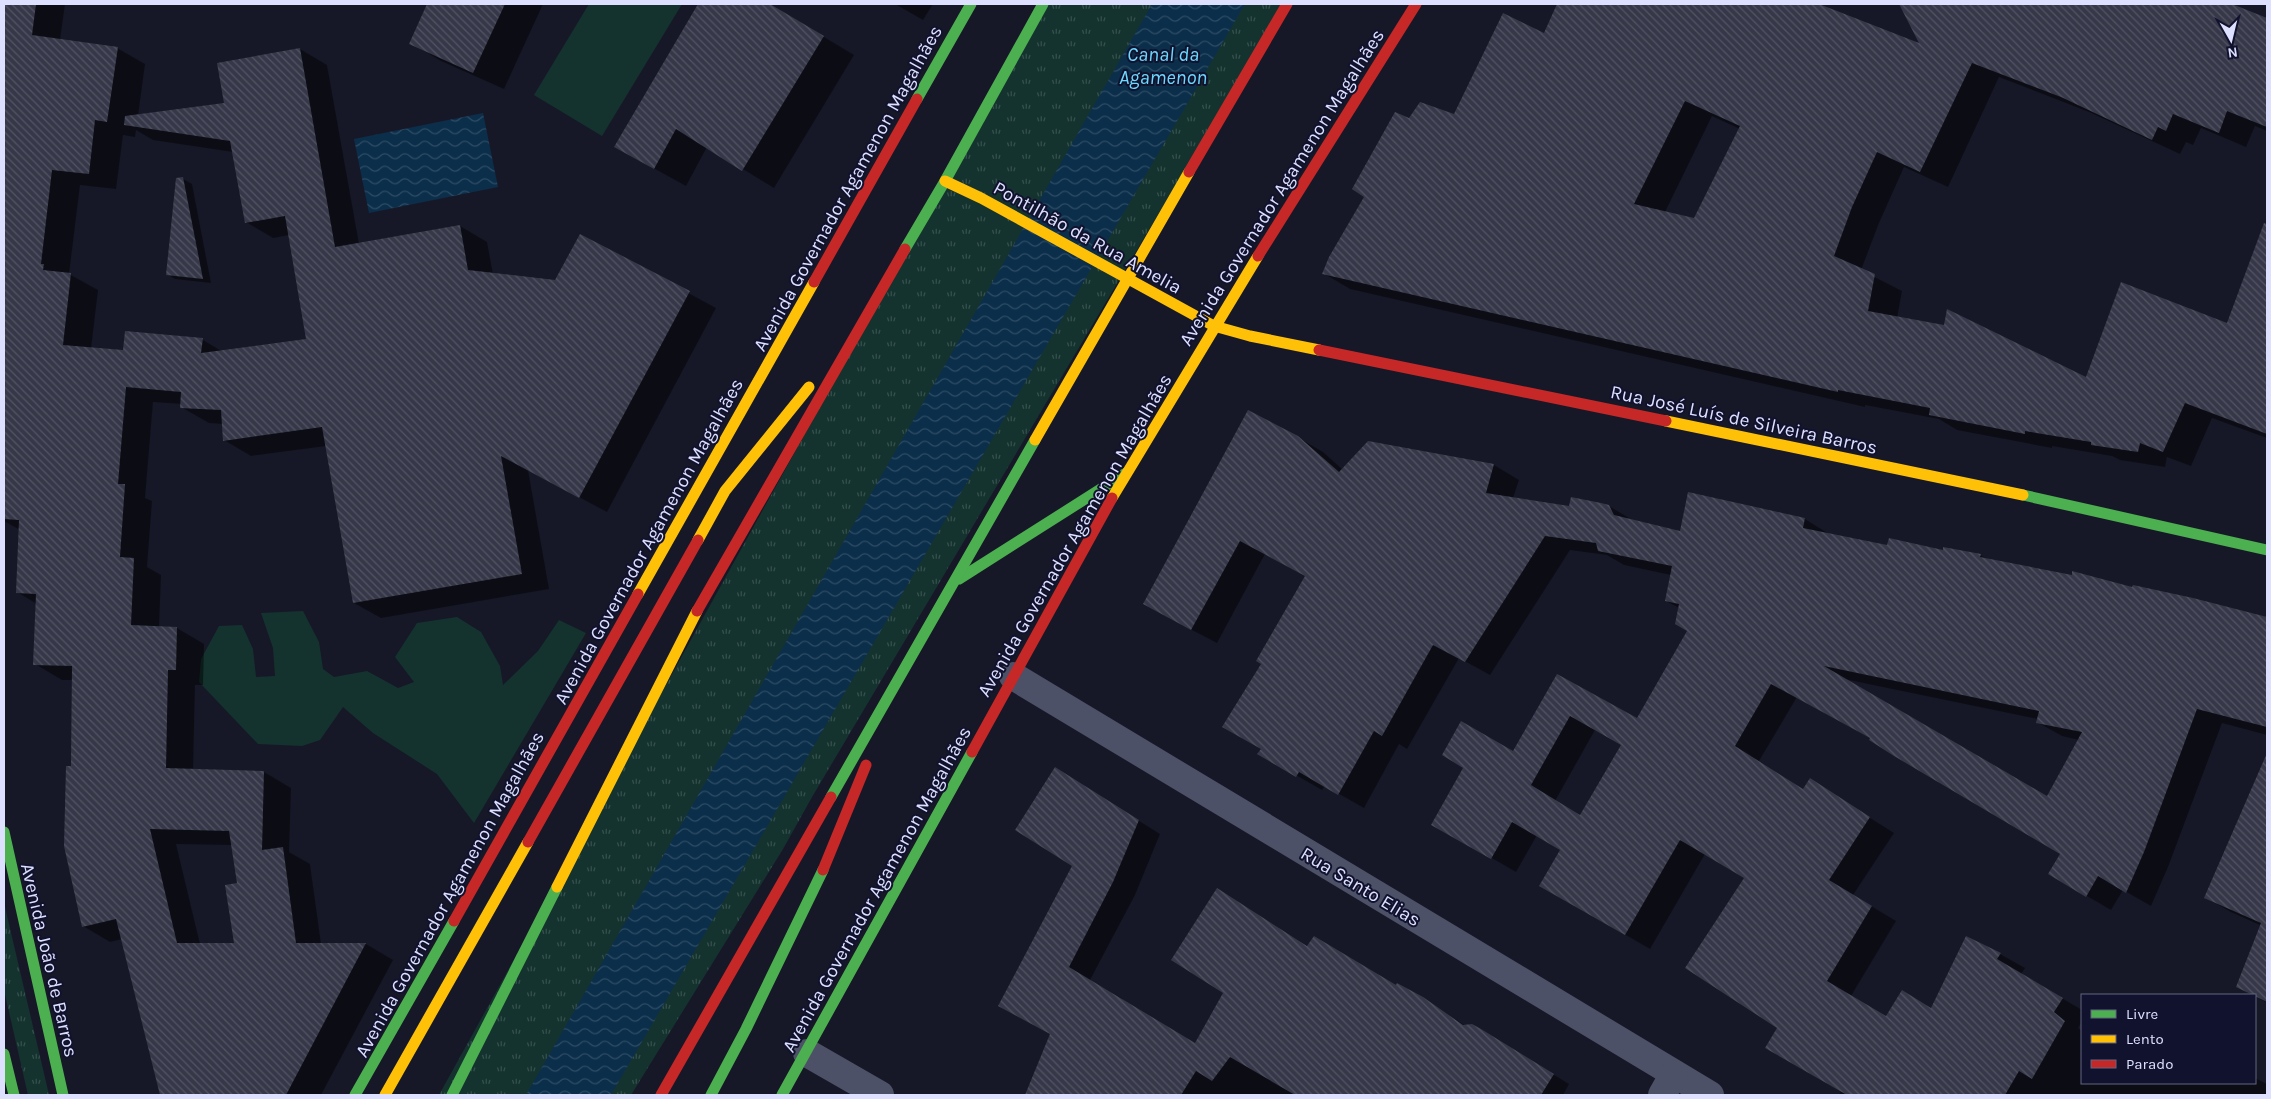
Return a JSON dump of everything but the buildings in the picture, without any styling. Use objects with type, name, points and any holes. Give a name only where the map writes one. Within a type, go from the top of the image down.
[{"type":"main road","name":"Avenida Governador Agamenon Magalhães","points":[[355,1095],[971,4]]},
{"type":"main road","points":[[452,1095],[691,621],[859,326],[945,181],[1043,4]]},
{"type":"main road","points":[[661,1095],[1127,279],[1287,4]]},
{"type":"main road","name":"Avenida Governador Agamenon Magalhães","points":[[782,1095],[807,1053],[1012,676],[1126,473],[1214,326],[1416,4]]},
{"type":"main road","name":"Pontilhão da Rua Amelia","points":[[945,181],[981,198],[1214,326]]},
{"type":"main road","points":[[385,1095],[725,491],[859,326]]},
{"type":"main road","name":"Rua José Luís de Silveira Barros","points":[[1214,326],[1250,336],[2030,496],[2267,550]]},
{"type":"main road","points":[[955,581],[1126,473]]},
{"type":"main road","points":[[711,1095],[746,1029],[822,873],[900,678]]},
{"type":"main road","name":"Avenida João de Barros","points":[[4,832],[63,1095]]},
{"type":"main road","points":[[4,1054],[14,1095]]},
{"type":"street","name":"Rua Santo Elias","points":[[1012,676],[1668,1084],[1710,1095]]},
{"type":"street","points":[[807,1053],[880,1095]]},
{"type":"green space","points":[[589,4],[682,4],[602,136],[534,95]]},
{"type":"green space","points":[[1043,4],[1283,4],[812,797],[783,849],[631,1095],[439,1095]]},
{"type":"green space","points":[[303,611],[319,642],[323,669],[334,677],[367,671],[398,688],[414,682],[395,657],[417,623],[457,617],[481,632],[500,666],[503,685],[538,651],[559,620],[586,633],[474,823],[437,774],[373,733],[343,707],[320,740],[302,746],[258,744],[199,682],[201,659],[219,626],[242,625],[253,649],[256,677],[275,676],[273,648],[261,613]]},
{"type":"green space","points":[[4,903],[49,1095],[28,1095],[4,990]]},
{"type":"water","name":"Canal da Agamenon","points":[[1152,4],[1245,4],[611,1095],[526,1095]]},
{"type":"water","points":[[483,113],[498,187],[369,213],[354,139]]},
{"type":"traffic: fast","points":[[917,99],[971,4]]},
{"type":"traffic: fast","points":[[905,249],[1043,4]]},
{"type":"traffic: fast","points":[[831,797],[1035,440]]},
{"type":"traffic: fast","points":[[959,579],[1126,473]]},
{"type":"traffic: fast","points":[[2023,495],[2267,550]]},
{"type":"traffic: fast","points":[[782,1095],[972,752]]},
{"type":"traffic: fast","points":[[4,832],[63,1095]]},
{"type":"traffic: fast","points":[[711,1095],[746,1029],[823,870]]},
{"type":"traffic: fast","points":[[452,1095],[557,887]]},
{"type":"traffic: fast","points":[[355,1095],[454,921]]},
{"type":"traffic: fast","points":[[4,1054],[14,1095]]},
{"type":"traffic: slow","points":[[1035,440],[1189,172]]},
{"type":"traffic: slow","points":[[945,181],[981,198],[1214,326],[1250,336],[1319,350]]},
{"type":"traffic: slow","points":[[1112,498],[1258,256]]},
{"type":"traffic: slow","points":[[638,594],[814,282]]},
{"type":"traffic: slow","points":[[698,540],[725,491],[809,387]]},
{"type":"traffic: slow","points":[[1666,421],[2023,495]]},
{"type":"traffic: slow","points":[[557,887],[697,611]]},
{"type":"traffic: slow","points":[[385,1095],[528,842]]},
{"type":"traffic: jam","points":[[1189,172],[1287,4]]},
{"type":"traffic: jam","points":[[1258,256],[1416,4]]},
{"type":"traffic: jam","points":[[814,282],[917,99]]},
{"type":"traffic: jam","points":[[697,611],[905,249]]},
{"type":"traffic: jam","points":[[1319,350],[1666,421]]},
{"type":"traffic: jam","points":[[972,752],[1112,498]]},
{"type":"traffic: jam","points":[[528,842],[698,540]]},
{"type":"traffic: jam","points":[[454,921],[638,594]]},
{"type":"traffic: jam","points":[[823,870],[866,765]]},
{"type":"traffic: jam","points":[[661,1095],[831,797]]}]
